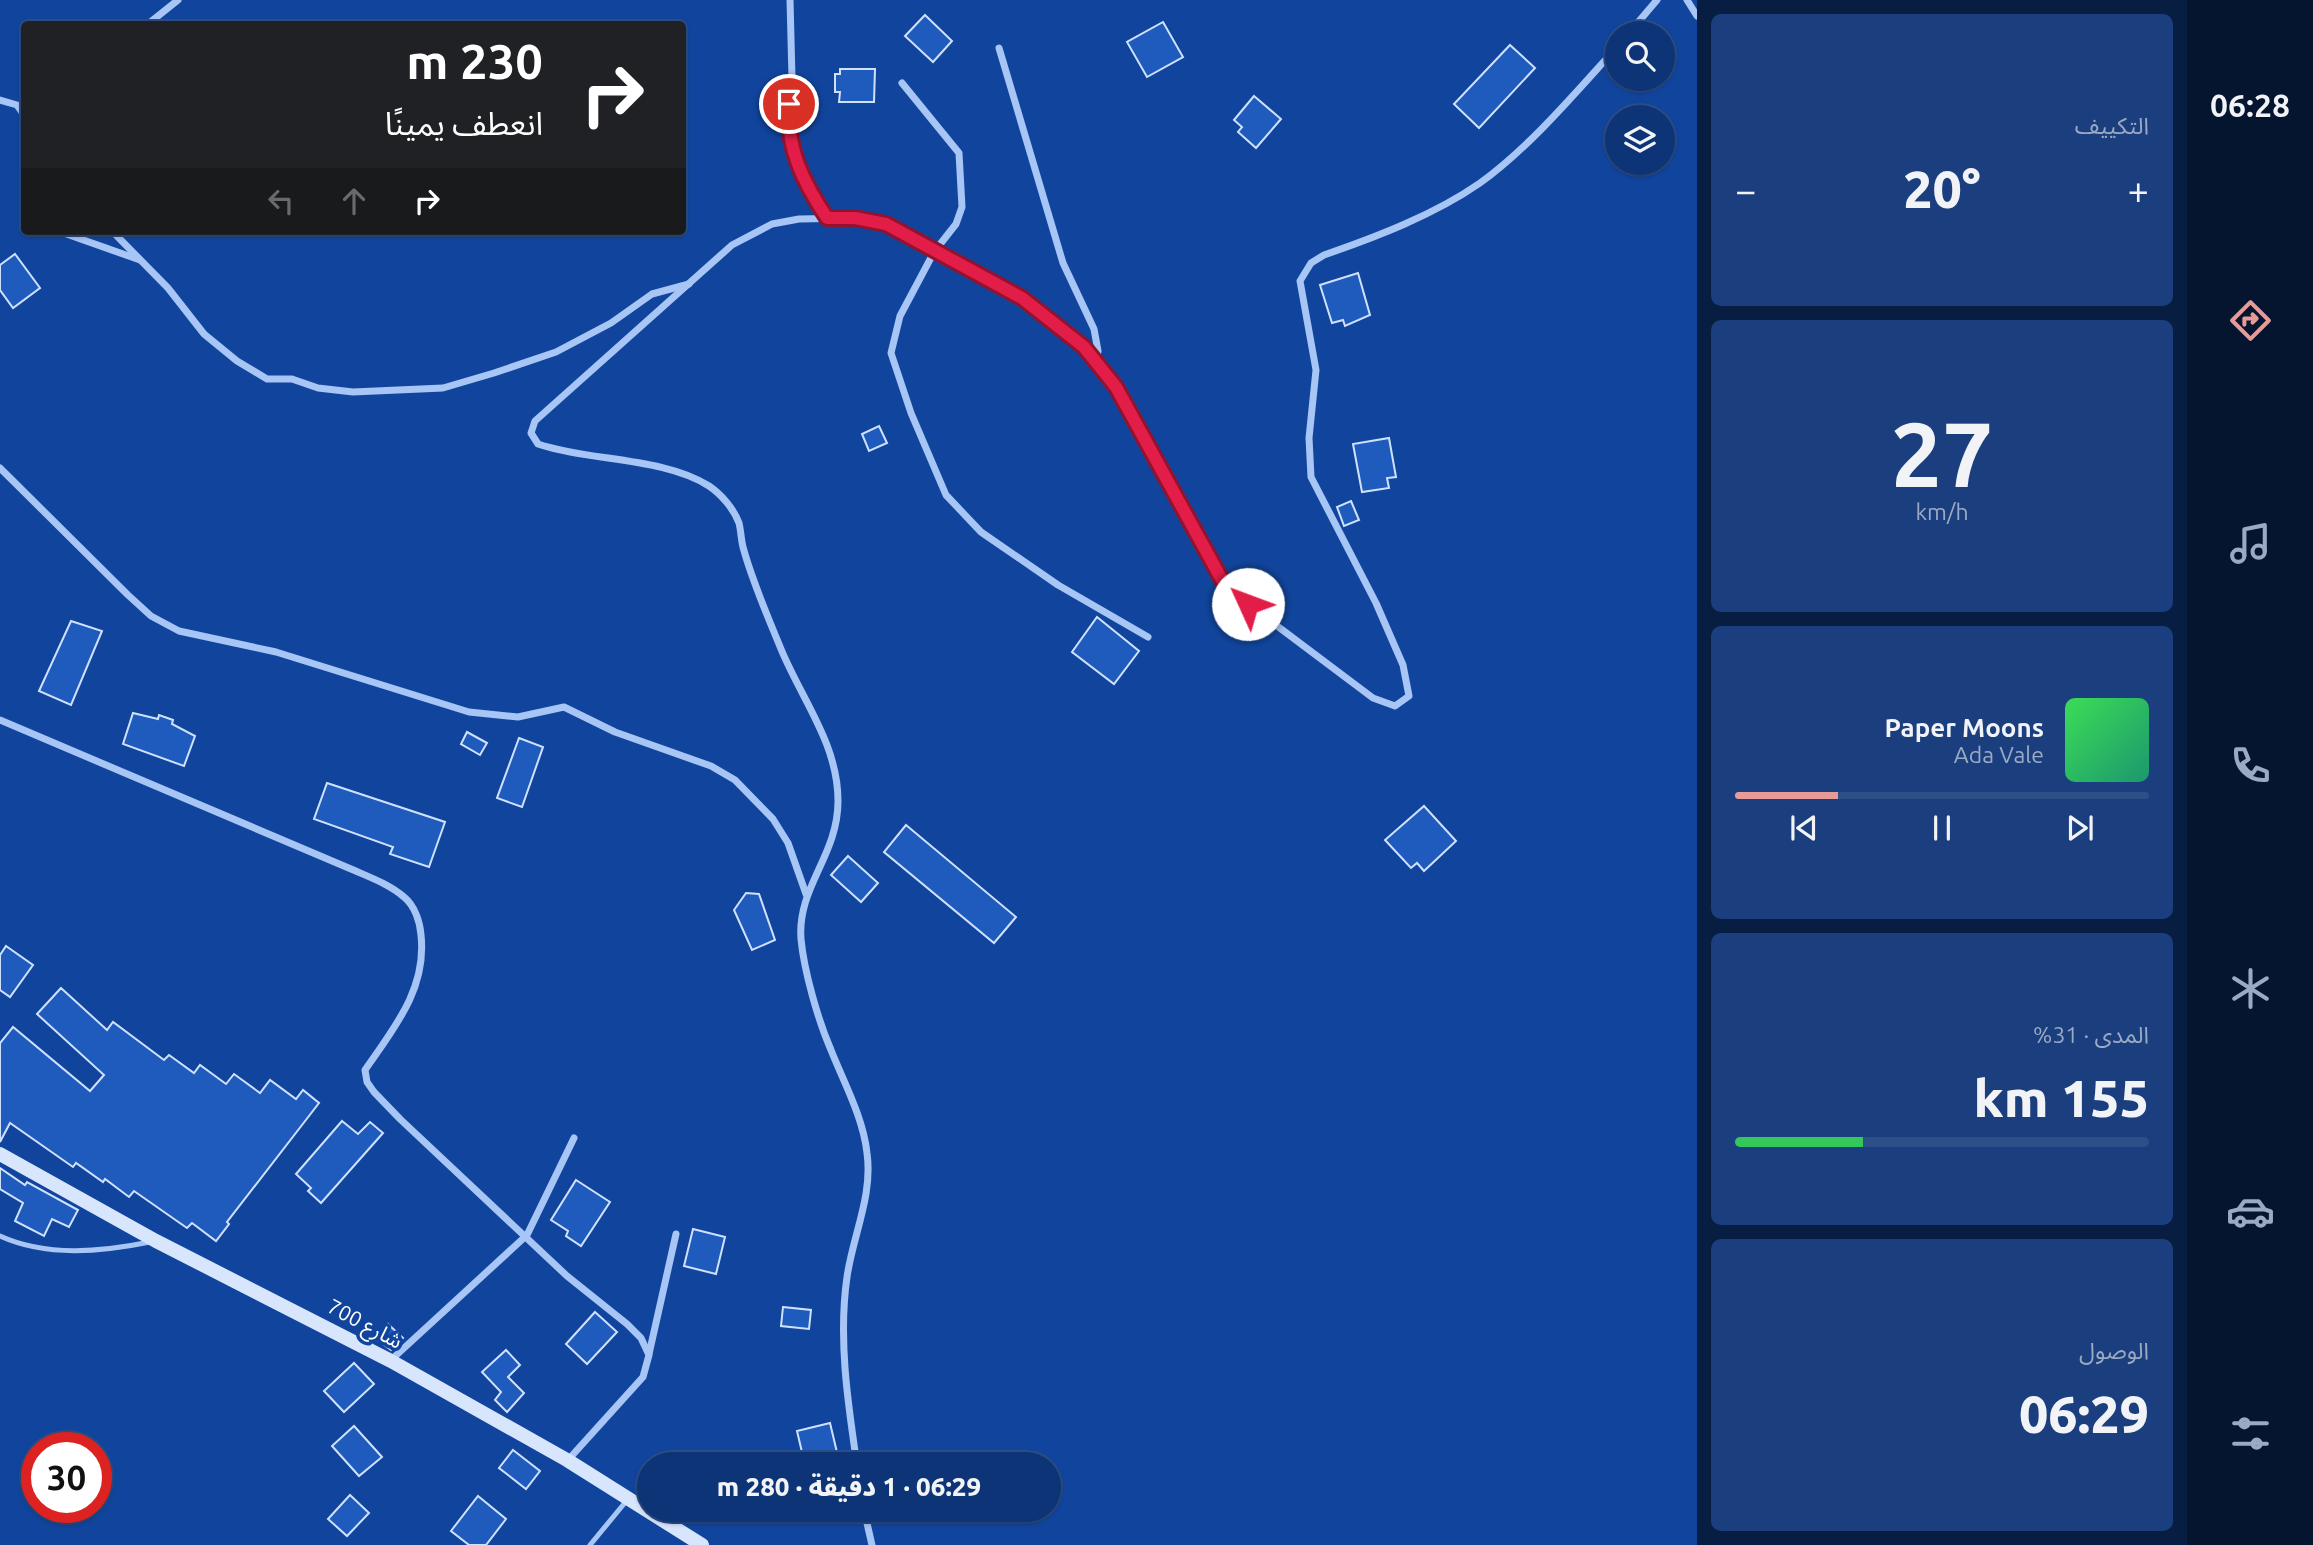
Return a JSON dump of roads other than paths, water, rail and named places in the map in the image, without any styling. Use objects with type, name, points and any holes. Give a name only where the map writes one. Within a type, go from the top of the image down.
[{"type":"main road","name":"شارع 700","points":[[0,1154],[156,1241],[391,1361],[567,1460],[702,1545]]},
{"type":"street","points":[[152,21],[178,0]]},
{"type":"street","points":[[790,0],[792,78],[788,132],[798,169],[827,218]]},
{"type":"street","points":[[1639,21],[1657,0]]},
{"type":"street","points":[[1687,0],[1697,16]]},
{"type":"street","points":[[999,48],[1063,263],[1094,329],[1098,351],[1096,362]]},
{"type":"street","points":[[855,1452],[845,1375],[844,1320],[847,1279],[870,1180],[867,1150],[861,1123],[829,1045],[803,956],[801,916],[806,894],[830,851],[837,815],[837,778],[822,731],[782,652],[743,547],[739,523],[727,502],[709,486],[686,476],[611,456],[549,448],[538,444],[531,433],[535,421],[732,246],[756,230],[799,219],[855,218],[886,224],[1022,298],[1060,326],[1096,362],[1116,387],[1222,580],[1248,604],[1373,698],[1395,706],[1403,703],[1409,696],[1403,665],[1376,603],[1311,477],[1309,438],[1316,370],[1300,281],[1311,263],[1324,255],[1420,215],[1480,183],[1546,121],[1605,60]]},
{"type":"street","points":[[902,83],[959,152],[962,207],[956,224],[934,252],[900,316],[891,353],[911,413],[946,495],[981,532],[1058,585],[1149,637]]},
{"type":"street","points":[[0,100],[17,105],[21,111]]},
{"type":"street","points":[[69,235],[140,261]]},
{"type":"street","points":[[116,235],[168,288],[204,334],[237,362],[267,379],[292,379],[318,388],[353,392],[443,388],[495,373],[582,340],[652,294],[689,284]]},
{"type":"street","points":[[0,468],[144,609],[178,631],[276,652],[469,712],[518,717],[564,707],[615,732],[711,766],[735,780],[773,819],[788,842],[806,894]]},
{"type":"street","points":[[0,720],[351,869],[406,898],[420,924],[423,950],[418,980],[407,1009],[365,1070],[364,1076],[374,1092],[400,1119],[527,1235],[567,1276],[627,1324],[641,1338],[649,1355]]},
{"type":"street","points":[[391,1361],[527,1235],[573,1138]]},
{"type":"street","points":[[567,1460],[643,1377],[676,1234]]},
{"type":"street","points":[[867,1522],[872,1545]]},
{"type":"lane","points":[[0,1236],[20,1245],[55,1250],[114,1250],[156,1241]]},
{"type":"lane","points":[[590,1545],[629,1499]]}]
